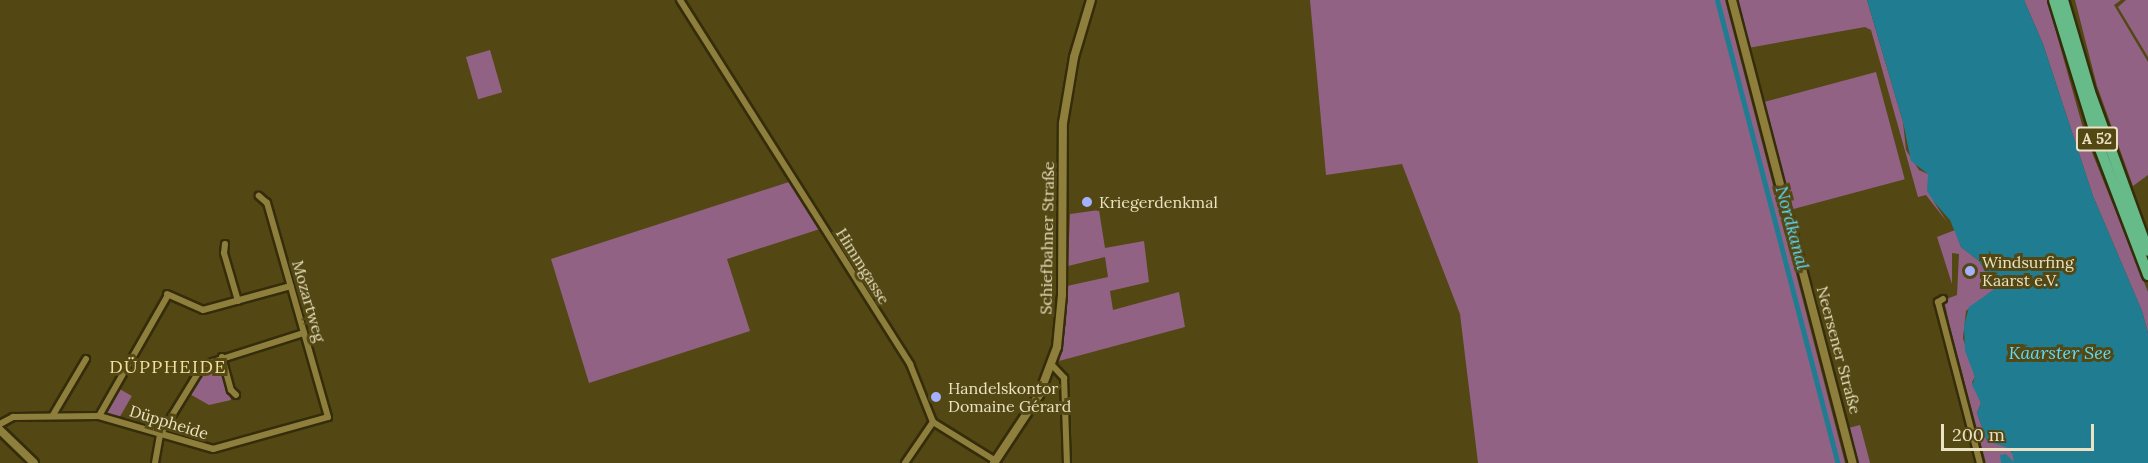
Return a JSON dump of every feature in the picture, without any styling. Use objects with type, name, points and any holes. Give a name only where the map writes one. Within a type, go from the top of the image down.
[{"type":"highway","name":"A 52","points":[[2054,0],[2096,138],[2148,275]]},
{"type":"highway","name":"A 52","points":[[2063,0],[2090,92],[2148,251]]},
{"type":"main road","name":"Neersener Straße","points":[[1732,0],[1852,463]]},
{"type":"street","name":"Himmgasse","points":[[680,0],[910,364],[933,422]]},
{"type":"street","name":"Schiefbahner Straße","points":[[995,462],[1036,401],[1052,365],[1061,315],[1064,116],[1074,57],[1091,0]]},
{"type":"street","name":"Mozartweg","points":[[259,196],[267,203],[328,417]]},
{"type":"street","points":[[225,244],[224,253],[238,301]]},
{"type":"street","points":[[99,416],[167,294],[200,310],[291,286]]},
{"type":"street","points":[[1943,299],[1938,302],[1980,463]]},
{"type":"street","points":[[155,463],[160,435],[198,369],[222,357],[304,333]]},
{"type":"street","points":[[222,357],[231,390],[236,394]]},
{"type":"street","points":[[52,415],[86,359]]},
{"type":"street","points":[[1052,365],[1064,378],[1067,463]]},
{"type":"street","name":"Düppheide","points":[[0,424],[10,417],[99,416],[213,449],[328,417]]},
{"type":"street","points":[[905,463],[933,422],[995,462]]},
{"type":"street","points":[[0,430],[34,463]]},
{"type":"shaded area","points":[[1310,0],[1725,0],[1845,463],[1478,463],[1460,314],[1402,164],[1326,175]]},
{"type":"shaded area","points":[[1727,0],[1729,0],[1850,463],[1847,463]]},
{"type":"shaded area","points":[[1735,0],[1867,0],[1903,122],[1906,150],[1919,170],[1928,174],[1934,202],[1947,222],[1926,195],[1918,197],[1871,30],[1865,27],[1748,48]]},
{"type":"shaded area","points":[[2024,0],[2047,0],[2085,135],[2148,292],[2148,333],[2142,311],[2093,196],[2043,44]]},
{"type":"shaded area","points":[[2075,0],[2121,0],[2114,5],[2148,62],[2148,175],[2133,186],[2097,86]]},
{"type":"shaded area","points":[[2126,0],[2148,0],[2148,57],[2118,7]]},
{"type":"shaded area","points":[[490,50],[502,92],[478,99],[466,57]]},
{"type":"shaded area","points":[[1876,72],[1905,179],[1790,210],[1761,103]]},
{"type":"shaded area","points":[[792,181],[820,229],[727,259],[750,331],[589,383],[551,259]]},
{"type":"shaded area","points":[[1099,210],[1105,248],[1144,241],[1149,282],[1110,291],[1113,310],[1179,292],[1185,327],[1059,361],[1066,323],[1067,286],[1108,277],[1105,257],[1068,266],[1070,214]]},
{"type":"shaded area","points":[[1955,230],[1961,247],[1979,261],[1996,288],[1966,311],[1963,338],[1975,377],[1972,382],[1981,403],[1977,413],[1987,441],[2007,446],[2015,457],[2014,463],[1986,463],[1950,327],[1944,300],[1957,295],[1959,254],[1952,253],[1952,284],[1937,237]]},
{"type":"shaded area","points":[[214,362],[221,366],[231,400],[209,405],[188,393],[204,368]]},
{"type":"shaded area","points":[[118,388],[132,396],[118,420],[104,412]]},
{"type":"shaded area","points":[[1860,425],[1870,463],[1857,463],[1847,428]]},
{"type":"water","name":"Kaarster See","points":[[1867,0],[2024,0],[2043,44],[2093,196],[2142,311],[2148,333],[2148,463],[2001,463],[2000,455],[2006,454],[2014,462],[2011,449],[1987,441],[1977,413],[1981,403],[1972,385],[1975,377],[1965,351],[1964,326],[1969,307],[1996,288],[1979,261],[1961,247],[1950,220],[1927,191],[1928,174],[1911,161],[1903,122]]},
{"type":"waterway","name":"Nordkanal","points":[[1717,0],[1838,463]]},
{"type":"place","name":"Kriegerdenkmal","points":[[1087,202]]},
{"type":"place","name":"Windsurfing Kaarst e.V.","points":[[1970,271]]},
{"type":"place","name":"Handelskontor Domaine Gérard","points":[[936,397]]},
{"type":"district","name":"DÜPPHEIDE","points":[[168,367]]}]
